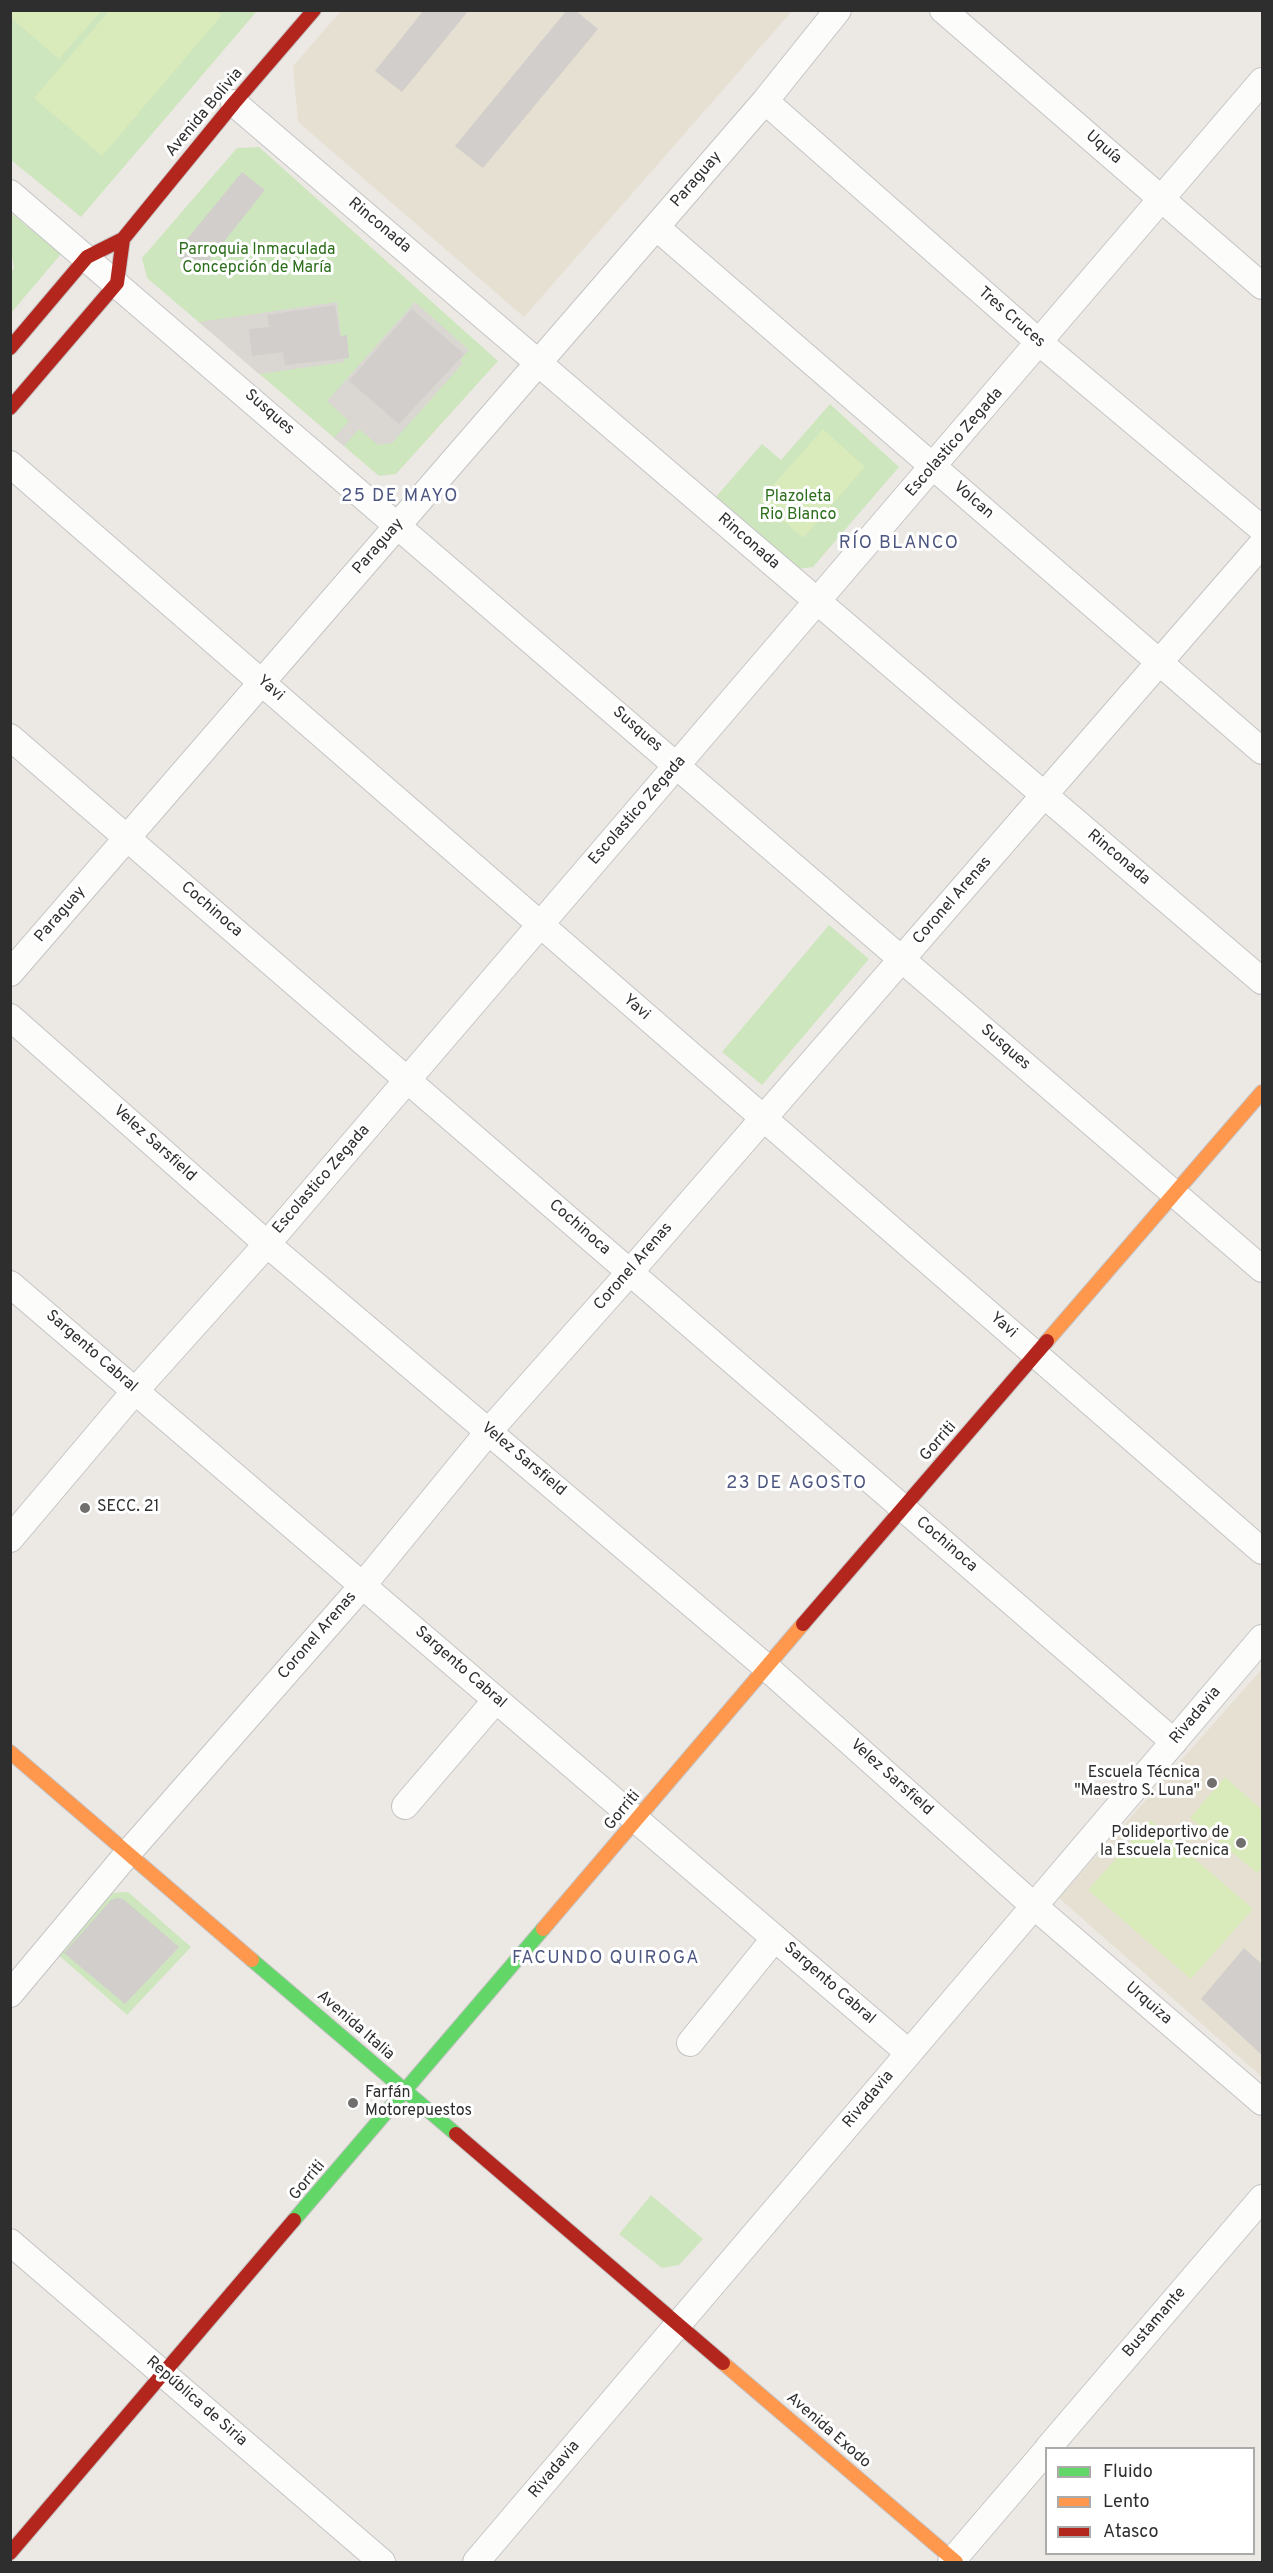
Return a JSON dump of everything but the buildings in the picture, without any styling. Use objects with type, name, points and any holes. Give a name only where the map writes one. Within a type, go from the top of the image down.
[{"type":"street","name":"Avenida Bolivia","points":[[10,348],[87,257],[123,239],[234,103],[314,10]]},
{"type":"street","name":"Paraguay","points":[[10,972],[765,101],[838,10]]},
{"type":"street","name":"Uquía","points":[[944,10],[1263,286]]},
{"type":"street","name":"Escolastico Zegada","points":[[10,1539],[135,1391],[267,1244],[408,1080],[1263,81]]},
{"type":"street","name":"Tres Cruces","points":[[765,101],[1040,343],[1263,529]]},
{"type":"street","name":"Rinconada","points":[[234,103],[1263,981]]},
{"type":"street","name":"Susques","points":[[10,193],[1263,1269]]},
{"type":"street","name":"Volcan","points":[[656,227],[1263,751]]},
{"type":"street","points":[[10,408],[117,283],[123,239]]},
{"type":"street","name":"Yavi","points":[[10,464],[1263,1551]]},
{"type":"street","name":"Coronel Arenas","points":[[10,1994],[128,1853],[363,1585],[489,1431],[764,1119],[1263,544]]},
{"type":"street","name":"Cochinoca","points":[[10,737],[1174,1742]]},
{"type":"street","name":"Velez Sarsfield","points":[[10,1017],[267,1244],[766,1667],[1034,1906]]},
{"type":"street","name":"Gorriti","points":[[10,2553],[165,2375],[766,1667],[1263,1092]]},
{"type":"street","name":"Sargento Cabral","points":[[10,1284],[909,2053]]},
{"type":"street","name":"Rivadavia","points":[[476,2562],[1263,1638]]},
{"type":"street","points":[[405,1806],[496,1700]]},
{"type":"street","name":"Avenida Italia","points":[[10,1752],[678,2325]]},
{"type":"street","name":"Urquiza","points":[[1034,1906],[1263,2102]]},
{"type":"street","points":[[690,2043],[775,1938]]},
{"type":"street","name":"Bustamante","points":[[1051,2447],[1263,2198]]},
{"type":"street","name":"República de Siria","points":[[10,2242],[382,2562]]},
{"type":"street","name":"Avenida Exodo","points":[[678,2325],[953,2562]]},
{"type":"street","name":"Bustamante","points":[[953,2562],[1045,2454]]},
{"type":"shaded area","points":[[341,11],[792,11],[524,317],[298,122],[293,66]]},
{"type":"shaded area","points":[[337,302],[344,362],[259,374],[199,322]]},
{"type":"shaded area","points":[[415,302],[469,350],[460,360],[463,363],[392,443],[378,445],[359,429],[344,446],[334,438],[349,421],[327,401]]},
{"type":"shaded area","name":"Escuela Técnica \"Maestro S. Luna\"","points":[[1262,1669],[1262,2077],[1059,1898]]},
{"type":"green space","points":[[11,10],[101,11],[59,59],[11,18]]},
{"type":"green space","points":[[216,10],[222,15],[102,156],[34,98],[109,11]]},
{"type":"green space","points":[[10,11],[257,11],[81,217],[11,160]]},
{"type":"green space","name":"Parroquia Inmaculada Concepción de María","points":[[259,147],[498,361],[396,474],[379,476],[147,278],[142,258],[237,148]]},
{"type":"green space","points":[[11,213],[61,254],[11,313],[11,272],[14,268],[11,250]]},
{"type":"green space","name":"Plazoleta Rio Blanco","points":[[830,404],[899,467],[813,567],[790,570],[714,499],[762,444],[781,460]]},
{"type":"green space","points":[[823,429],[865,467],[803,538],[760,500]]},
{"type":"green space","points":[[829,925],[869,959],[762,1085],[722,1052]]},
{"type":"green space","name":"Polideportivo de la Escuela Tecnica","points":[[1225,1777],[1262,1810],[1262,1868],[1257,1873],[1190,1818]]},
{"type":"green space","points":[[1150,1820],[1253,1909],[1191,1979],[1088,1890]]},
{"type":"green space","points":[[128,1892],[191,1947],[127,2015],[55,1952],[106,1893]]},
{"type":"green space","points":[[651,2195],[703,2239],[679,2265],[662,2268],[619,2234]]},
{"type":"traffic: fast","points":[[294,2220],[543,1929]]},
{"type":"traffic: fast","points":[[252,1960],[456,2134]]},
{"type":"traffic: slow","points":[[1047,1341],[1262,1092]]},
{"type":"traffic: slow","points":[[543,1929],[803,1624]]},
{"type":"traffic: slow","points":[[10,1752],[252,1960]]},
{"type":"traffic: slow","points":[[723,2363],[956,2562]]},
{"type":"traffic: jam","points":[[10,348],[87,257],[123,239],[234,103],[314,10]]},
{"type":"traffic: jam","points":[[10,408],[117,283],[123,239]]},
{"type":"traffic: jam","points":[[803,1624],[1047,1341]]},
{"type":"traffic: jam","points":[[456,2134],[723,2363]]},
{"type":"traffic: jam","points":[[10,2553],[294,2220]]},
{"type":"place","name":"SECC. 21","points":[[85,1508]]},
{"type":"place","name":"Escuela Técnica \"Maestro S. Luna\"","points":[[1212,1783]]},
{"type":"place","name":"Polideportivo de la Escuela Tecnica","points":[[1241,1843]]},
{"type":"place","name":"Farfán Motorepuestos","points":[[353,2103]]},
{"type":"district","name":"25 DE MAYO","points":[[400,497]]},
{"type":"district","name":"RÍO BLANCO","points":[[899,544]]},
{"type":"district","name":"23 DE AGOSTO","points":[[797,1484]]},
{"type":"district","name":"FACUNDO QUIROGA","points":[[606,1959]]}]
